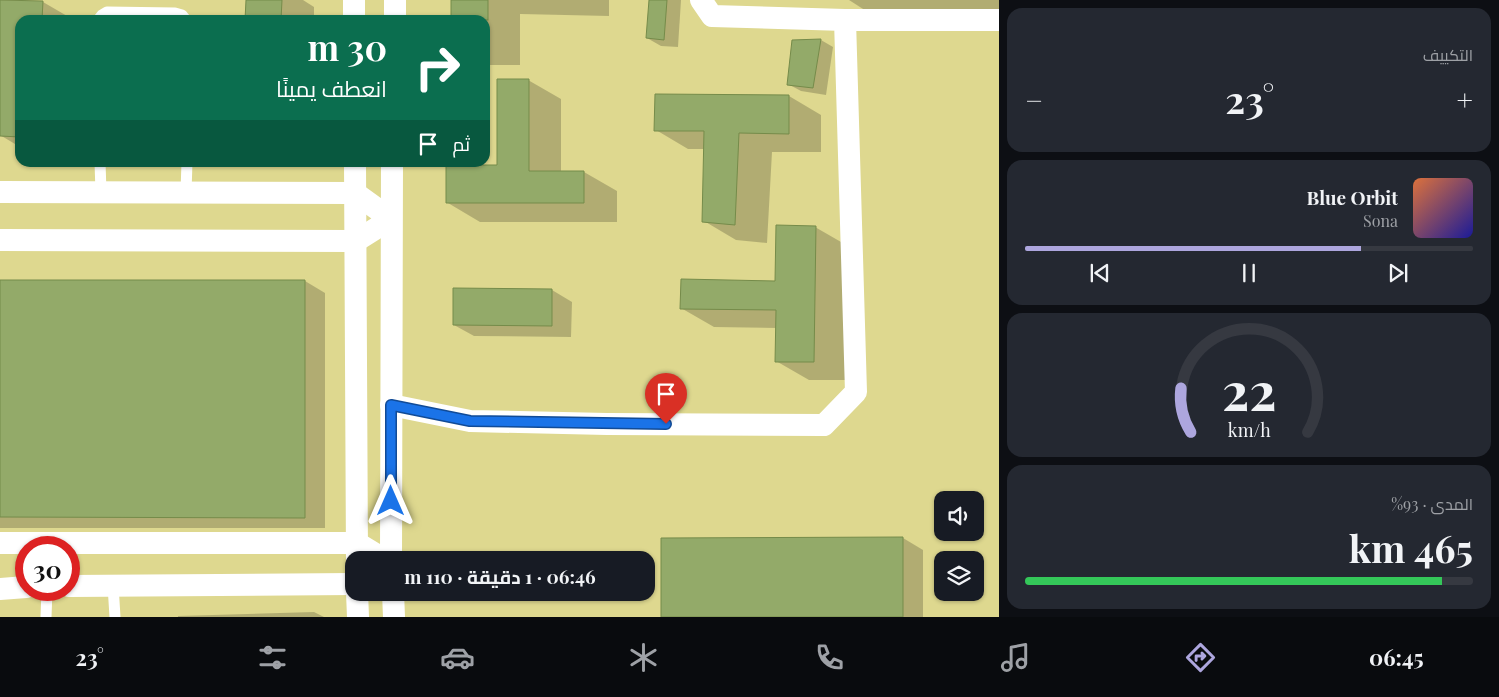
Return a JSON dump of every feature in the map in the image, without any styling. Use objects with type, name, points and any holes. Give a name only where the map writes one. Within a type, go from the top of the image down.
[{"type":"street","points":[[354,0],[354,15]]},
{"type":"street","points":[[395,0],[395,15]]},
{"type":"street","points":[[701,0],[712,16],[845,20],[999,20]]},
{"type":"street","points":[[391,405],[470,421],[824,425],[856,392],[845,20]]},
{"type":"street","points":[[0,543],[357,551],[355,167]]},
{"type":"street","points":[[391,551],[392,167]]},
{"type":"street","points":[[0,192],[355,193],[391,219]]},
{"type":"street","points":[[0,240],[356,242],[391,219]]},
{"type":"street","points":[[80,586],[345,584]]},
{"type":"street","points":[[0,588],[15,587]]},
{"type":"street","points":[[357,601],[358,617]]},
{"type":"street","points":[[393,601],[394,617]]},
{"type":"lane","points":[[102,15],[107,12],[126,12],[175,13],[180,15]]},
{"type":"lane","points":[[100,167],[101,192]]},
{"type":"lane","points":[[186,192],[187,167]]},
{"type":"lane","points":[[113,585],[114,617]]},
{"type":"lane","points":[[46,617],[47,601]]},
{"type":"building","points":[[0,0],[43,1],[42,15],[15,15],[15,137],[0,136]]},
{"type":"building","points":[[246,0],[282,0],[281,15],[245,15]]},
{"type":"building","points":[[451,0],[488,0],[488,15],[451,15]]},
{"type":"building","points":[[649,0],[667,0],[664,40],[646,38]]},
{"type":"building","points":[[821,39],[813,88],[787,85],[792,40]]},
{"type":"building","points":[[497,79],[529,79],[529,171],[584,171],[584,203],[446,203],[446,167],[490,167],[490,165],[497,165]]},
{"type":"building","points":[[655,94],[789,95],[789,134],[739,133],[735,225],[702,222],[704,131],[654,131]]},
{"type":"building","points":[[776,225],[816,226],[814,362],[775,362],[776,310],[680,309],[681,279],[775,281]]},
{"type":"building","points":[[0,280],[305,280],[305,518],[0,517]]},
{"type":"building","points":[[453,288],[552,289],[552,326],[453,325]]},
{"type":"building","points":[[903,537],[903,617],[661,617],[661,538]]},
{"type":"route","points":[[391,501],[391,405],[470,421],[666,424]]}]
